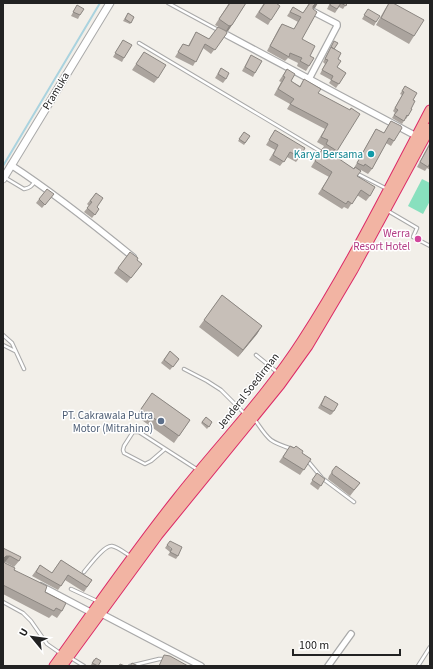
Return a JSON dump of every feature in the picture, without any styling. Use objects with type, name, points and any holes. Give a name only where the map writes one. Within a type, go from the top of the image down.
[{"type":"highway","name":"Jenderal Soedirman","points":[[54,666],[65,656],[96,613],[250,416],[301,342],[347,266],[430,110]]},
{"type":"highway","name":"Jenderal Soedirman","points":[[96,613],[99,602],[132,557],[200,471],[292,369],[308,346],[353,270],[430,128]]},
{"type":"highway","name":"Jenderal Soedirman","points":[[62,666],[65,656]]},
{"type":"street","name":"Pramuka","points":[[4,178],[108,4]]},
{"type":"street","points":[[309,79],[337,26],[337,24],[314,12]]},
{"type":"street","points":[[227,35],[416,136]]},
{"type":"street","points":[[11,165],[105,233],[136,260]]},
{"type":"street","points":[[37,584],[201,666]]},
{"type":"street","points":[[328,666],[352,634]]},
{"type":"lane","points":[[168,3],[227,35]]},
{"type":"lane","points":[[139,43],[329,157]]},
{"type":"lane","points":[[353,172],[388,189]]},
{"type":"lane","points":[[4,178],[24,188],[32,186],[35,181]]},
{"type":"lane","points":[[386,210],[417,228],[413,237],[430,246]]},
{"type":"lane","points":[[3,335],[12,343],[24,369]]},
{"type":"lane","points":[[3,345],[16,351]]},
{"type":"lane","points":[[256,355],[278,374]]},
{"type":"lane","points":[[184,369],[221,390],[250,416],[274,443],[298,452]]},
{"type":"lane","points":[[165,449],[145,464],[124,453],[123,450],[133,432],[136,431],[139,432],[200,471]]},
{"type":"lane","points":[[306,459],[322,478],[354,502]]},
{"type":"lane","points":[[84,572],[105,548],[111,546],[132,557]]},
{"type":"lane","points":[[71,589],[99,602]]},
{"type":"lane","points":[[3,602],[27,617],[47,644],[84,666]]},
{"type":"lane","points":[[418,666],[430,648]]},
{"type":"lane","points":[[130,666],[159,659],[166,660]]},
{"type":"green space","points":[[422,179],[430,183],[430,201],[423,214],[408,206]]},
{"type":"building","points":[[230,3],[246,3],[232,25],[229,26],[219,19]]},
{"type":"building","points":[[265,3],[276,3],[280,6],[271,20],[259,12]]},
{"type":"building","points":[[310,3],[318,3],[313,6],[313,9],[317,12],[302,39],[315,46],[310,56],[314,58],[309,66],[300,61],[302,58],[290,53],[289,57],[270,46],[282,24],[294,29],[301,17],[290,12],[293,7],[303,13]]},
{"type":"building","points":[[331,3],[341,3],[337,9],[330,5]]},
{"type":"building","points":[[389,3],[393,3],[424,20],[414,36],[381,18]]},
{"type":"building","points":[[77,5],[84,9],[80,15],[73,12]]},
{"type":"building","points":[[368,9],[380,16],[376,22],[364,15]]},
{"type":"building","points":[[128,13],[134,17],[131,23],[125,19]]},
{"type":"building","points":[[218,27],[227,33],[215,50],[205,44],[196,62],[178,52],[183,44],[189,46],[196,32],[209,39]]},
{"type":"building","points":[[123,40],[132,45],[124,58],[115,53]]},
{"type":"building","points":[[334,41],[338,43],[334,49],[331,47]]},
{"type":"building","points":[[331,47],[341,53],[338,59],[341,61],[337,67],[346,73],[339,84],[331,80],[333,76],[322,70],[328,60],[325,59]]},
{"type":"building","points":[[144,52],[166,65],[158,78],[136,64]]},
{"type":"building","points":[[251,55],[262,61],[255,73],[245,67]]},
{"type":"building","points":[[221,68],[229,73],[226,79],[218,74]]},
{"type":"building","points":[[287,69],[295,74],[291,81],[300,87],[304,79],[321,89],[318,93],[350,110],[351,108],[360,114],[337,151],[326,144],[328,140],[321,137],[328,124],[290,104],[294,99],[278,89],[285,77],[283,76]]},
{"type":"building","points":[[405,86],[417,93],[413,100],[415,101],[412,109],[404,121],[394,115],[398,110],[395,108],[404,92],[402,91]]},
{"type":"building","points":[[391,121],[402,128],[394,141],[389,138],[372,169],[365,164],[364,166],[357,163],[376,129],[384,133]]},
{"type":"building","points":[[275,130],[305,148],[300,157],[290,152],[284,162],[273,155],[278,145],[269,140]]},
{"type":"building","points":[[244,132],[250,136],[245,143],[239,139]]},
{"type":"building","points":[[430,144],[430,163],[428,167],[420,162]]},
{"type":"building","points":[[323,148],[354,169],[355,167],[361,171],[357,176],[375,187],[370,196],[361,190],[352,204],[348,201],[346,204],[322,189],[332,172],[315,161]]},
{"type":"building","points":[[47,189],[54,194],[45,205],[39,199]]},
{"type":"building","points":[[96,193],[103,198],[97,207],[99,209],[95,215],[87,208],[92,202],[90,201]]},
{"type":"building","points":[[130,252],[138,258],[137,260],[142,264],[131,278],[118,268]]},
{"type":"building","points":[[222,295],[262,326],[243,350],[204,320]]},
{"type":"building","points":[[170,351],[179,359],[173,367],[164,360]]},
{"type":"building","points":[[152,393],[190,420],[179,436],[141,409]]},
{"type":"building","points":[[325,396],[338,404],[334,411],[321,405]]},
{"type":"building","points":[[206,417],[212,422],[209,427],[202,422]]},
{"type":"building","points":[[290,446],[294,448],[296,446],[303,451],[302,453],[311,459],[304,470],[283,457]]},
{"type":"building","points":[[336,466],[360,483],[354,490],[332,474],[332,471]]},
{"type":"building","points":[[317,473],[325,479],[321,486],[312,480]]},
{"type":"building","points":[[170,541],[182,547],[178,556],[170,552],[172,549],[167,545]]},
{"type":"building","points":[[3,548],[21,557],[19,561],[10,556],[6,556],[3,559]]},
{"type":"building","points":[[3,559],[5,563],[15,568],[14,570],[47,586],[45,592],[66,603],[62,611],[56,608],[54,611],[3,585]]},
{"type":"building","points":[[61,560],[92,580],[87,587],[68,575],[61,586],[36,572],[40,565],[52,573]]},
{"type":"building","points":[[164,655],[170,656],[188,666],[159,666]]},
{"type":"building","points":[[96,658],[101,661],[98,666],[92,663]]},
{"type":"building","points":[[132,663],[138,666],[130,666]]},
{"type":"waterway","points":[[3,166],[100,3]]},
{"type":"place","name":"Karya Bersama","points":[[371,154]]},
{"type":"place","name":"Werra Resort Hotel","points":[[418,239]]},
{"type":"place","name":"PT. Cakrawala Putra Motor (Mitrahino)","points":[[161,421]]}]
